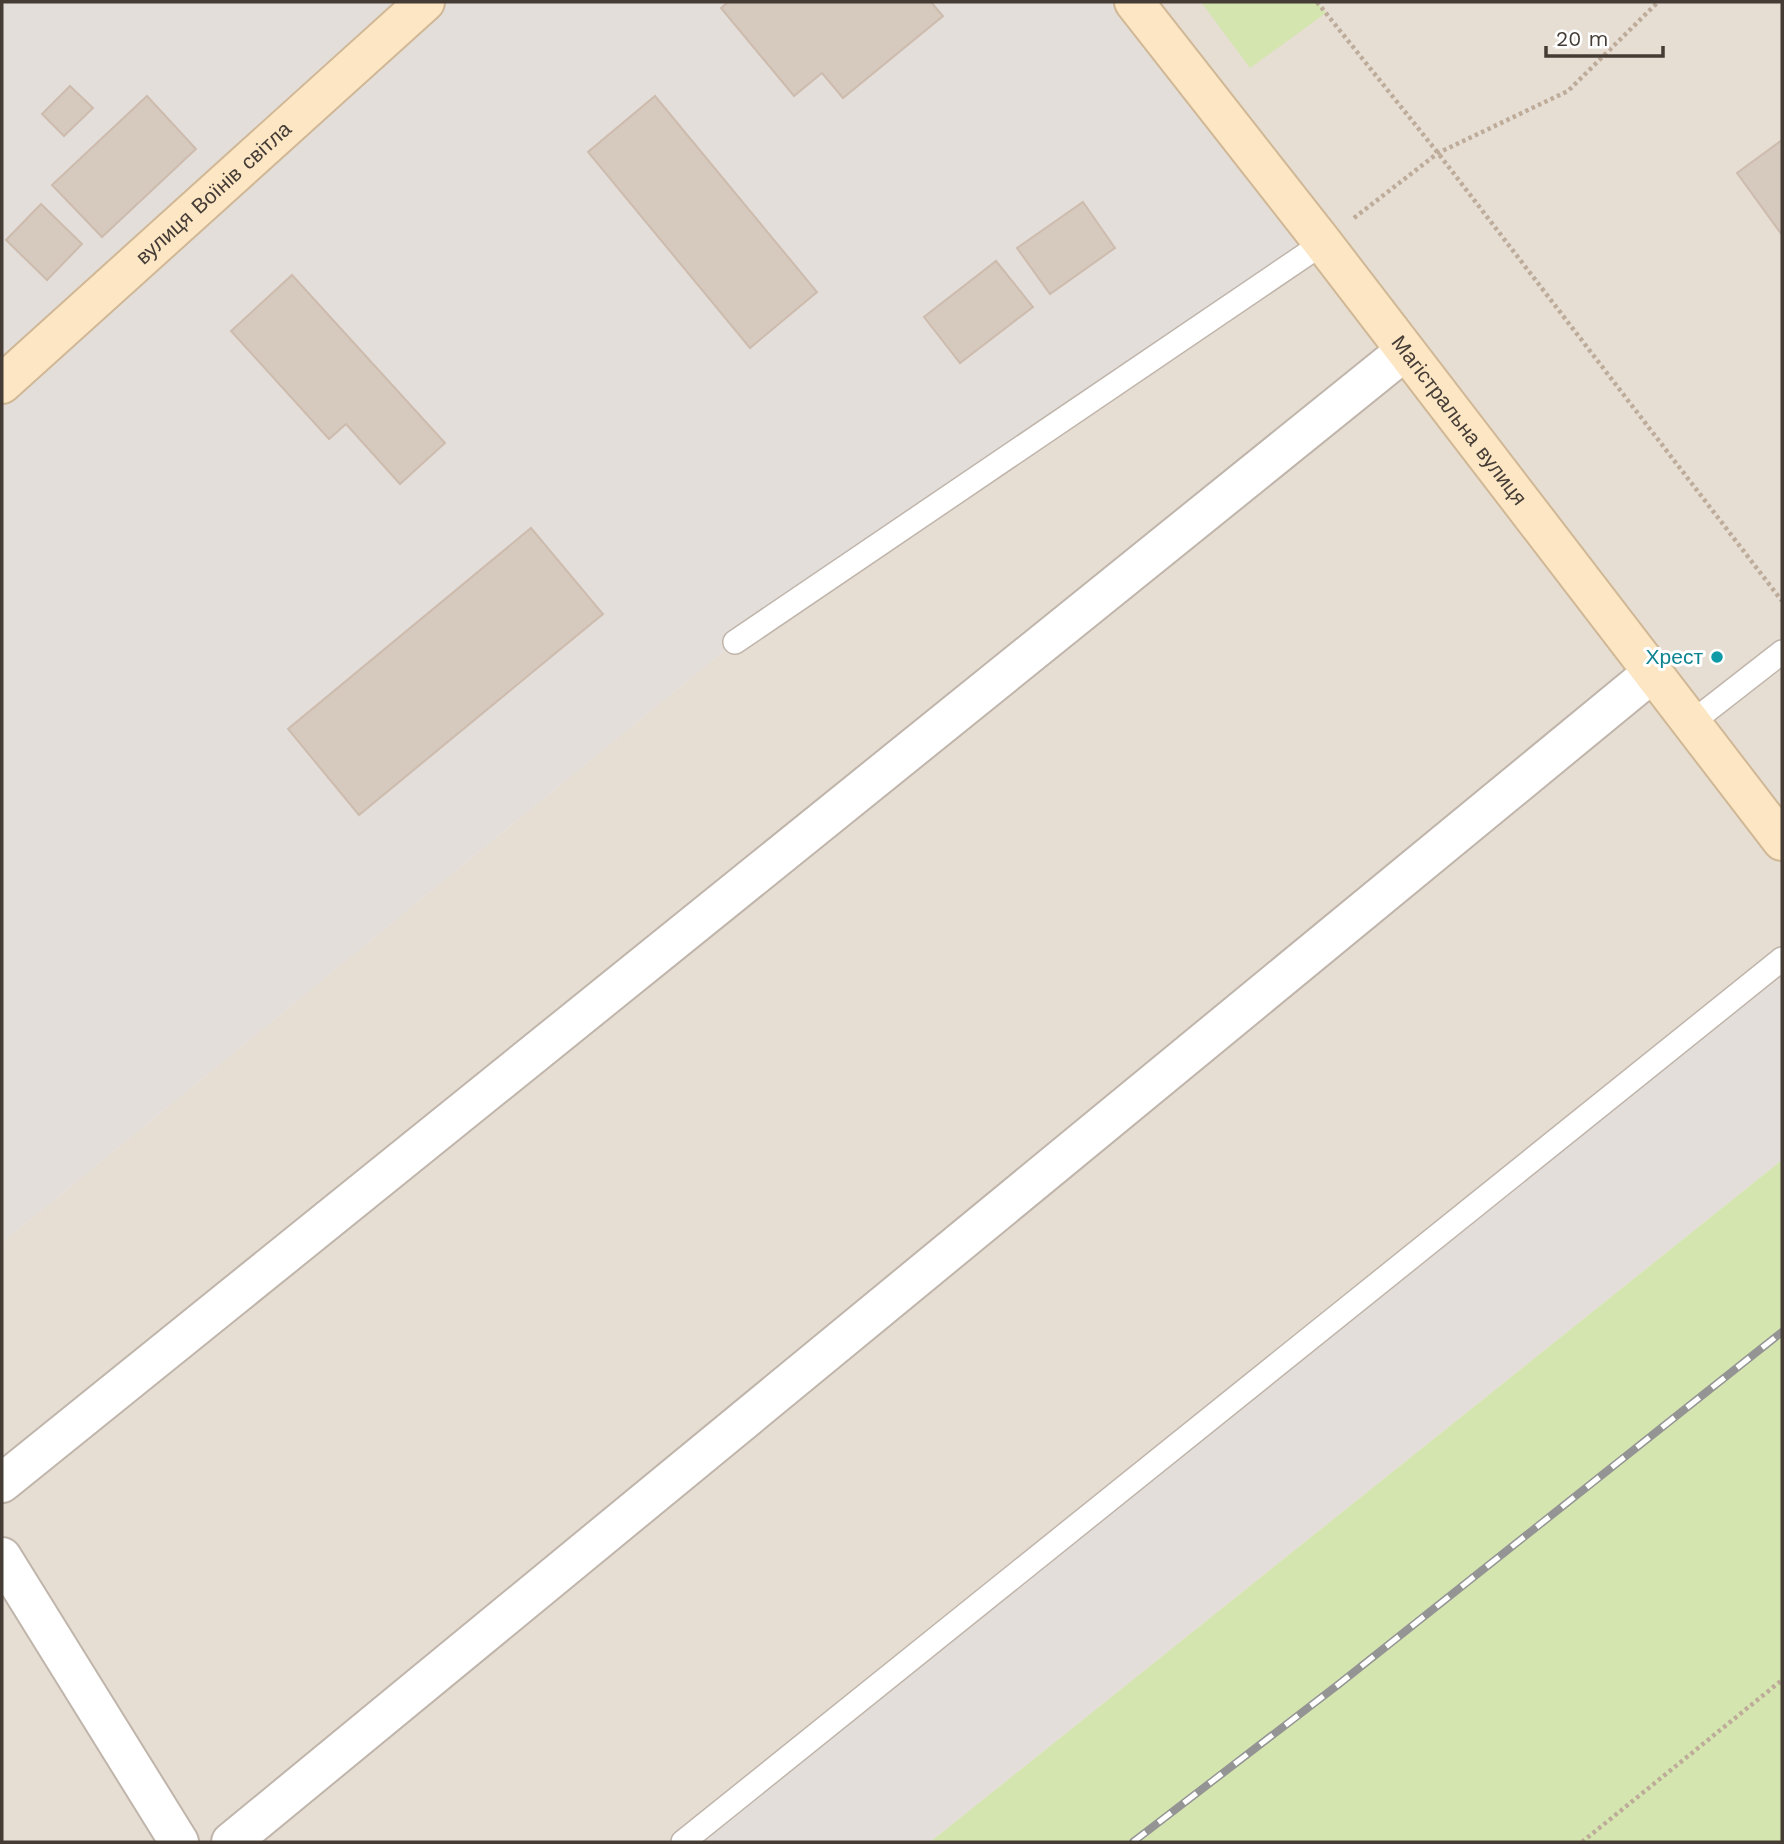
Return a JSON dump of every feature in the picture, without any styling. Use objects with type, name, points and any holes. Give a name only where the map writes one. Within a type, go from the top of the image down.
[{"type":"main road","name":"вулиця Воїнів світла","points":[[2,384],[425,2]]},
{"type":"main road","name":"Магістральна вулиця","points":[[1134,2],[1782,841]]},
{"type":"street","points":[[2,1483],[1405,351]]},
{"type":"street","points":[[231,1842],[1652,673]]},
{"type":"street","points":[[2,1557],[179,1842]]},
{"type":"lane","points":[[735,642],[1322,243]]},
{"type":"lane","points":[[1691,723],[1782,652]]},
{"type":"lane","points":[[683,1842],[1782,959]]},
{"type":"path","points":[[1317,2],[1438,153],[1782,601]]},
{"type":"path","points":[[1322,243],[1438,153],[1569,91],[1658,2]]},
{"type":"path","points":[[1581,1842],[1782,1680]]},
{"type":"shaded area","points":[[2,2],[1134,2],[1323,243],[735,642],[2,1243]]},
{"type":"shaded area","points":[[1134,2],[1782,2],[1782,959],[683,1842],[2,1842],[2,1243],[735,642]]},
{"type":"shaded area","points":[[1782,959],[1782,1160],[930,1842],[683,1842]]},
{"type":"green space","points":[[1201,2],[1317,2],[1326,13],[1250,68]]},
{"type":"green space","points":[[1782,1160],[1782,1842],[930,1842]]},
{"type":"building","points":[[728,2],[931,2],[943,16],[843,98],[822,73],[794,96],[721,8]]},
{"type":"building","points":[[70,86],[93,108],[64,136],[42,114]]},
{"type":"building","points":[[147,96],[196,149],[102,237],[52,185]]},
{"type":"building","points":[[655,96],[817,292],[750,348],[588,152]]},
{"type":"building","points":[[1782,140],[1782,235],[1737,173]]},
{"type":"building","points":[[1083,202],[1115,248],[1050,294],[1017,248]]},
{"type":"building","points":[[41,204],[82,244],[47,280],[6,240]]},
{"type":"building","points":[[996,261],[1033,307],[960,363],[924,317]]},
{"type":"building","points":[[292,275],[445,443],[400,484],[346,424],[329,439],[231,331]]},
{"type":"building","points":[[531,528],[603,614],[359,815],[288,729]]},
{"type":"railway","points":[[1133,1842],[1339,1684],[1782,1332]]},
{"type":"place","name":"Хрест","points":[[1717,657]]}]
